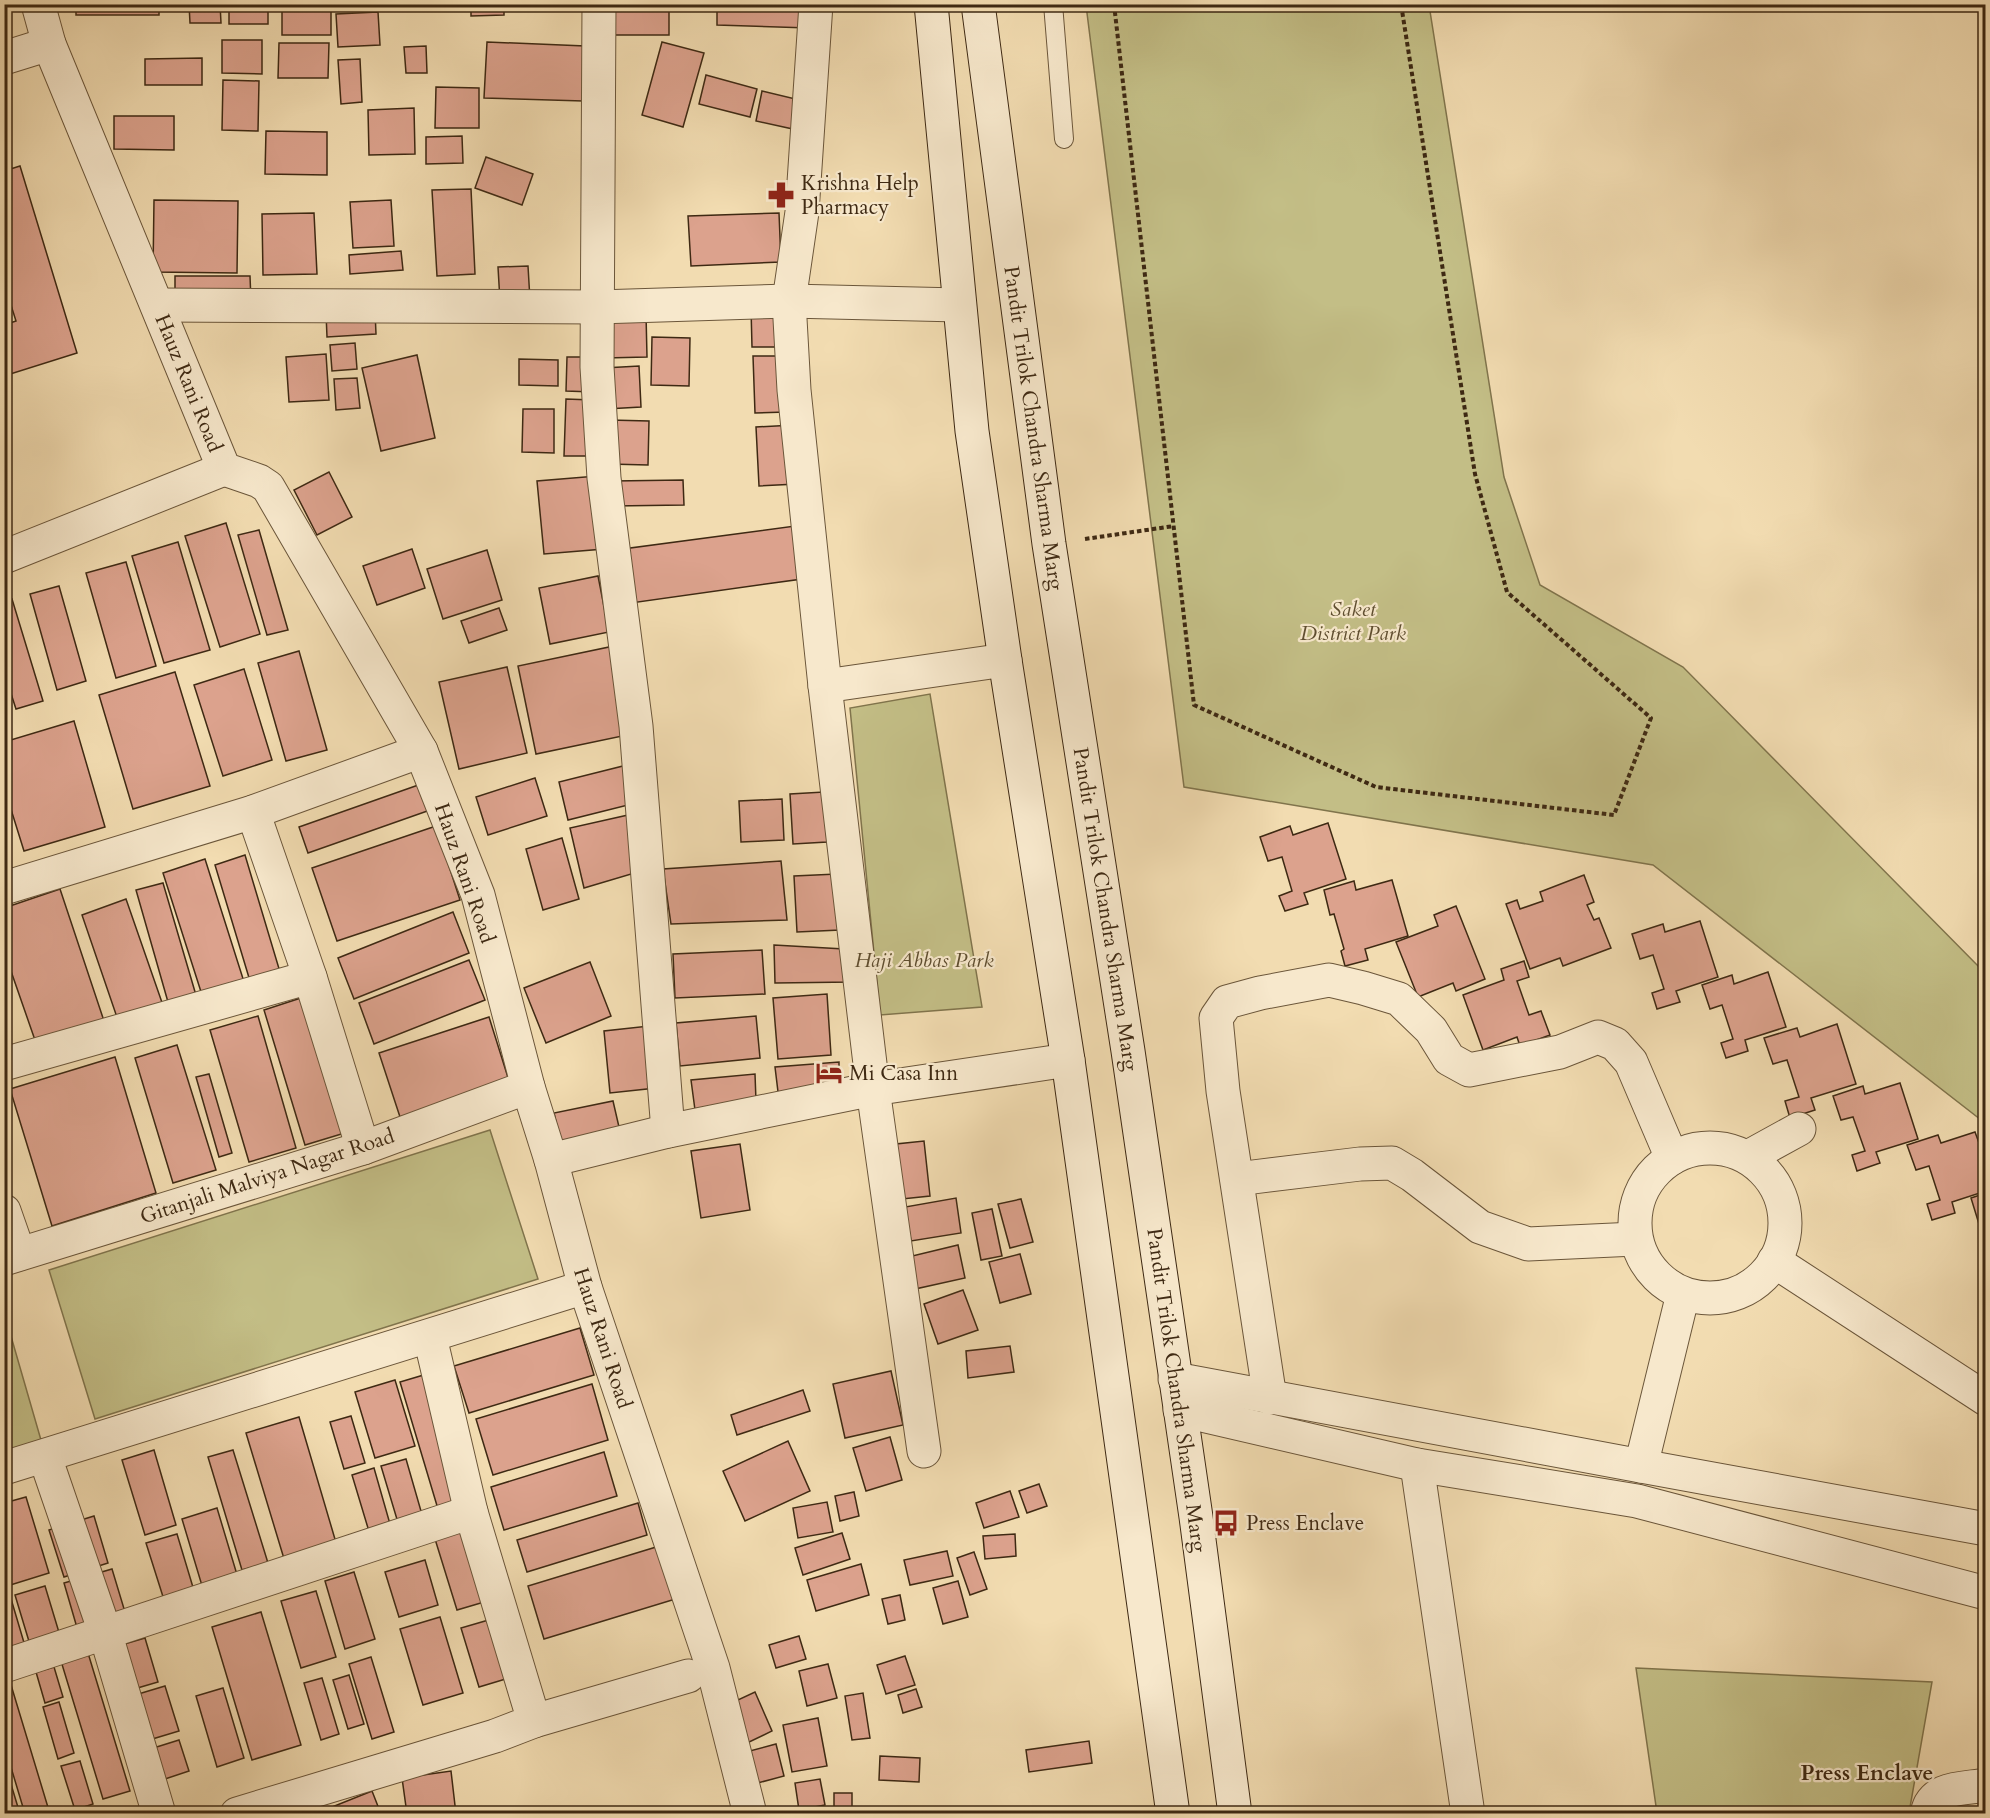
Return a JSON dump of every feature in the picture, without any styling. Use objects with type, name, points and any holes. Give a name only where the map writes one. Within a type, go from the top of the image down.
[{"type":"street","name":"Hauz Rani Road","points":[[38,4],[49,44],[224,469],[259,481],[268,487],[421,751],[478,896],[528,1087],[551,1160],[585,1287],[713,1668],[750,1814]]},
{"type":"street","points":[[599,4],[597,367],[604,478],[636,726],[668,1131]]},
{"type":"street","points":[[816,4],[802,212],[789,301],[794,390],[825,686],[873,1089],[924,1451]]},
{"type":"street","points":[[931,4],[972,431],[1005,660],[1068,1060],[1173,1814]]},
{"type":"street","name":"Pandit Trilok Chandra Sharma Marg","points":[[978,4],[1049,544],[1128,1051],[1196,1517],[1235,1814]]},
{"type":"street","points":[[4,58],[49,44]]},
{"type":"street","points":[[157,305],[598,308],[789,301],[959,305]]},
{"type":"street","points":[[4,557],[224,469]]},
{"type":"street","points":[[825,686],[1005,660]]},
{"type":"street","points":[[4,888],[253,812],[421,751]]},
{"type":"street","points":[[253,812],[310,978],[363,1148]]},
{"type":"street","points":[[4,1065],[310,978]]},
{"type":"street","points":[[1270,1398],[1223,1091],[1216,1018],[1227,1002],[1260,993],[1329,980],[1363,988],[1399,999],[1431,1030],[1449,1059],[1469,1070],[1560,1052],[1598,1037],[1615,1044],[1630,1062],[1672,1158]]},
{"type":"street","points":[[551,1160],[668,1131],[873,1089],[1068,1060]]},
{"type":"street","name":"Gitanjali Malviya Nagar Road","points":[[12,1257],[363,1148],[528,1087]]},
{"type":"street","points":[[1748,1157],[1799,1129]]},
{"type":"street","points":[[1700,1147],[1725,1148],[1748,1157],[1767,1173],[1780,1195],[1785,1219],[1783,1244],[1772,1267],[1754,1284],[1732,1296],[1707,1299],[1683,1294],[1661,1281],[1645,1262],[1635,1239],[1635,1213],[1641,1189],[1655,1169],[1672,1158],[1676,1154],[1700,1147]]},
{"type":"street","points":[[1237,1179],[1360,1164],[1392,1163],[1412,1175],[1480,1227],[1528,1244],[1635,1239]]},
{"type":"street","points":[[4,1212],[12,1257]]},
{"type":"street","points":[[1774,1261],[1986,1399]]},
{"type":"street","points":[[4,1468],[585,1287]]},
{"type":"street","points":[[1641,1466],[1683,1294]]},
{"type":"street","points":[[430,1337],[471,1512],[534,1721]]},
{"type":"street","points":[[1177,1395],[1270,1398],[1986,1529]]},
{"type":"street","points":[[1177,1395],[1417,1465],[1637,1502],[1986,1593]]},
{"type":"street","points":[[45,1457],[105,1632],[159,1814]]},
{"type":"street","points":[[1417,1465],[1468,1814]]},
{"type":"street","points":[[4,1666],[471,1512]]},
{"type":"street","points":[[237,1814],[484,1739],[534,1721],[688,1676]]},
{"type":"street","points":[[1927,1814],[1933,1797],[1940,1793],[1986,1785]]},
{"type":"lane","points":[[1053,4],[1064,139]]},
{"type":"path","points":[[1114,4],[1194,705],[1376,787],[1614,815],[1651,718],[1508,592],[1475,474],[1401,4]]},
{"type":"path","points":[[1049,544],[1174,526]]},
{"type":"green space","name":"Saket District Park","points":[[1086,5],[1429,5],[1504,477],[1540,585],[1683,667],[1985,973],[1985,1123],[1653,865],[1184,787]]},
{"type":"green space","name":"Haji Abbas Park","points":[[930,694],[982,1007],[880,1015],[850,708]]},
{"type":"green space","points":[[490,1130],[538,1279],[95,1419],[49,1270]]},
{"type":"green space","points":[[4,1312],[43,1447],[4,1458]]},
{"type":"green space","points":[[1636,1668],[1932,1682],[1909,1813],[1657,1813]]},
{"type":"building","points":[[76,4],[159,4],[159,15],[76,15]]},
{"type":"building","points":[[189,4],[220,4],[221,23],[190,23]]},
{"type":"building","points":[[229,4],[268,4],[268,24],[229,24]]},
{"type":"building","points":[[282,4],[331,4],[331,35],[282,35]]},
{"type":"building","points":[[471,4],[504,4],[504,15],[471,16]]},
{"type":"building","points":[[611,4],[669,4],[669,35],[612,35]]},
{"type":"building","points":[[717,4],[810,4],[809,28],[717,25]]},
{"type":"building","points":[[378,12],[380,45],[338,47],[336,14]]},
{"type":"building","points":[[222,40],[262,40],[262,74],[222,73]]},
{"type":"building","points":[[487,42],[585,46],[583,101],[484,98]]},
{"type":"building","points":[[662,42],[704,53],[683,127],[642,115]]},
{"type":"building","points":[[279,43],[329,43],[328,78],[278,78]]},
{"type":"building","points":[[426,46],[427,73],[406,73],[404,47]]},
{"type":"building","points":[[202,58],[202,85],[145,85],[145,59]]},
{"type":"building","points":[[360,59],[362,102],[341,104],[338,60]]},
{"type":"building","points":[[706,75],[757,89],[750,117],[699,104]]},
{"type":"building","points":[[223,80],[259,81],[258,131],[222,130]]},
{"type":"building","points":[[436,87],[479,88],[479,128],[435,128]]},
{"type":"building","points":[[762,91],[808,102],[802,131],[756,121]]},
{"type":"building","points":[[414,108],[415,154],[369,155],[368,110]]},
{"type":"building","points":[[114,116],[174,116],[174,150],[114,149]]},
{"type":"building","points":[[266,131],[327,132],[327,175],[265,174]]},
{"type":"building","points":[[462,136],[463,163],[426,164],[426,137]]},
{"type":"building","points":[[486,157],[533,174],[522,205],[475,188]]},
{"type":"building","points":[[20,166],[77,353],[4,376],[4,325],[16,321],[4,283],[4,171]]},
{"type":"building","points":[[471,189],[475,274],[437,276],[432,190]]},
{"type":"building","points":[[154,200],[238,201],[237,273],[153,272]]},
{"type":"building","points":[[391,200],[394,246],[353,248],[350,202]]},
{"type":"building","points":[[314,213],[317,274],[263,275],[262,214]]},
{"type":"building","points":[[779,213],[781,262],[691,266],[688,216]]},
{"type":"building","points":[[401,251],[403,270],[350,274],[349,255]]},
{"type":"building","points":[[528,266],[530,300],[500,301],[498,267]]},
{"type":"building","points":[[175,276],[250,276],[251,301],[175,302]]},
{"type":"building","points":[[751,308],[782,308],[782,347],[752,347]]},
{"type":"building","points":[[375,311],[376,334],[327,337],[326,313]]},
{"type":"building","points":[[646,314],[647,357],[604,358],[602,315]]},
{"type":"building","points":[[652,337],[690,338],[689,386],[651,385]]},
{"type":"building","points":[[355,343],[357,369],[332,371],[330,345]]},
{"type":"building","points":[[326,354],[329,400],[289,402],[286,357]]},
{"type":"building","points":[[417,355],[435,438],[381,451],[362,368]]},
{"type":"building","points":[[753,356],[786,356],[786,412],[755,413]]},
{"type":"building","points":[[567,357],[594,357],[593,392],[566,391]]},
{"type":"building","points":[[519,359],[558,360],[558,386],[519,385]]},
{"type":"building","points":[[639,366],[641,407],[606,409],[604,368]]},
{"type":"building","points":[[357,378],[360,408],[336,410],[334,379]]},
{"type":"building","points":[[566,399],[592,400],[591,456],[564,456]]},
{"type":"building","points":[[523,409],[554,409],[554,453],[522,452]]},
{"type":"building","points":[[609,420],[649,421],[648,465],[609,464]]},
{"type":"building","points":[[794,425],[797,484],[759,486],[756,427]]},
{"type":"building","points":[[329,472],[352,517],[317,535],[294,490]]},
{"type":"building","points":[[597,476],[604,549],[544,554],[537,481]]},
{"type":"building","points":[[683,480],[684,505],[613,506],[613,481]]},
{"type":"building","points":[[226,523],[260,634],[220,647],[185,536]]},
{"type":"building","points":[[795,526],[802,579],[631,603],[623,549]]},
{"type":"building","points":[[259,530],[288,630],[267,635],[238,535]]},
{"type":"building","points":[[178,542],[210,650],[164,663],[132,556]]},
{"type":"building","points":[[412,549],[425,588],[377,605],[363,566]]},
{"type":"building","points":[[487,550],[502,600],[443,619],[427,569]]},
{"type":"building","points":[[126,562],[156,666],[116,678],[86,573]]},
{"type":"building","points":[[598,576],[609,632],[550,644],[539,588]]},
{"type":"building","points":[[59,586],[86,681],[57,690],[30,594]]},
{"type":"building","points":[[12,599],[43,701],[16,709],[4,672],[4,601]]},
{"type":"building","points":[[499,608],[507,630],[469,643],[461,621]]},
{"type":"building","points":[[614,646],[632,734],[536,754],[518,666]]},
{"type":"building","points":[[299,651],[327,750],[286,761],[258,663]]},
{"type":"building","points":[[507,667],[527,753],[459,769],[439,682]]},
{"type":"building","points":[[244,669],[272,760],[223,776],[194,685]]},
{"type":"building","points":[[175,672],[210,786],[133,809],[99,695]]},
{"type":"building","points":[[74,721],[105,827],[24,851],[4,787],[4,742]]},
{"type":"building","points":[[631,764],[640,802],[568,820],[559,782]]},
{"type":"building","points":[[535,778],[547,816],[488,835],[476,797]]},
{"type":"building","points":[[424,783],[433,809],[308,853],[299,827]]},
{"type":"building","points":[[824,792],[827,842],[793,844],[790,794]]},
{"type":"building","points":[[782,799],[784,840],[741,842],[739,801]]},
{"type":"building","points":[[637,813],[638,872],[584,888],[570,828]]},
{"type":"building","points":[[1328,823],[1346,879],[1304,893],[1308,904],[1285,911],[1279,896],[1292,891],[1282,857],[1268,861],[1260,837],[1290,826],[1293,835]]},
{"type":"building","points":[[436,826],[460,900],[337,941],[312,868]]},
{"type":"building","points":[[562,838],[579,899],[543,910],[526,849]]},
{"type":"building","points":[[245,855],[280,972],[250,981],[215,865]]},
{"type":"building","points":[[205,859],[245,985],[203,998],[163,873]]},
{"type":"building","points":[[781,861],[787,920],[671,924],[663,869]]},
{"type":"building","points":[[837,874],[840,930],[797,932],[794,876]]},
{"type":"building","points":[[1584,875],[1594,902],[1587,905],[1594,920],[1599,918],[1611,948],[1563,966],[1560,958],[1530,969],[1506,904],[1517,900],[1520,909],[1543,901],[1540,892]]},
{"type":"building","points":[[1392,880],[1408,936],[1365,949],[1368,960],[1345,966],[1341,951],[1344,949],[1334,914],[1330,915],[1324,890],[1354,881],[1356,890]]},
{"type":"building","points":[[163,883],[198,1002],[170,1009],[136,890]]},
{"type":"building","points":[[60,889],[104,1021],[36,1043],[4,951],[4,908]]},
{"type":"building","points":[[126,899],[166,1014],[121,1029],[82,915]]},
{"type":"building","points":[[1456,906],[1485,979],[1456,991],[1453,983],[1418,997],[1396,942],[1438,926],[1434,915]]},
{"type":"building","points":[[453,912],[469,953],[354,999],[338,958]]},
{"type":"building","points":[[1700,921],[1718,977],[1676,991],[1680,1002],[1657,1009],[1652,993],[1664,989],[1653,955],[1640,959],[1632,934],[1663,924],[1665,932]]},
{"type":"building","points":[[774,945],[844,949],[852,982],[775,983]]},
{"type":"building","points":[[762,950],[765,994],[675,998],[673,954]]},
{"type":"building","points":[[469,960],[485,1000],[374,1044],[359,1003]]},
{"type":"building","points":[[1524,961],[1529,977],[1517,981],[1529,1015],[1541,1011],[1550,1035],[1520,1046],[1517,1037],[1483,1050],[1463,995],[1504,980],[1501,969]]},
{"type":"building","points":[[590,962],[611,1016],[546,1043],[524,988]]},
{"type":"building","points":[[1768,972],[1786,1027],[1745,1040],[1748,1051],[1726,1058],[1721,1043],[1733,1039],[1722,1005],[1710,1009],[1702,985],[1732,975],[1734,984]]},
{"type":"building","points":[[827,994],[831,1055],[778,1059],[773,998]]},
{"type":"building","points":[[307,996],[348,1132],[305,1145],[264,1010]]},
{"type":"building","points":[[258,1016],[296,1148],[249,1162],[210,1030]]},
{"type":"building","points":[[756,1016],[760,1058],[680,1066],[676,1023]]},
{"type":"building","points":[[489,1017],[510,1084],[401,1120],[379,1053]]},
{"type":"building","points":[[1837,1024],[1856,1084],[1811,1098],[1815,1110],[1790,1118],[1785,1101],[1799,1097],[1787,1060],[1773,1064],[1764,1038],[1797,1028],[1800,1037]]},
{"type":"building","points":[[649,1026],[656,1088],[610,1093],[604,1031]]},
{"type":"building","points":[[177,1045],[216,1170],[173,1183],[135,1058]]},
{"type":"building","points":[[115,1057],[156,1193],[52,1226],[10,1089]]},
{"type":"building","points":[[839,1062],[839,1089],[779,1100],[775,1067]]},
{"type":"building","points":[[209,1074],[232,1153],[219,1157],[196,1077]]},
{"type":"building","points":[[755,1074],[756,1101],[695,1110],[691,1080]]},
{"type":"building","points":[[1900,1083],[1918,1139],[1876,1152],[1880,1163],[1857,1171],[1852,1155],[1865,1151],[1853,1117],[1841,1120],[1833,1096],[1863,1086],[1865,1094]]},
{"type":"building","points":[[613,1101],[622,1140],[563,1153],[554,1113]]},
{"type":"building","points":[[1975,1132],[1986,1162],[1986,1191],[1952,1202],[1955,1213],[1932,1220],[1927,1204],[1940,1200],[1929,1166],[1916,1170],[1907,1145],[1938,1135],[1941,1143]]},
{"type":"building","points":[[924,1141],[930,1196],[902,1199],[896,1144]]},
{"type":"building","points":[[740,1144],[750,1210],[701,1218],[691,1151]]},
{"type":"building","points":[[1986,1193],[1986,1222],[1979,1224],[1971,1198]]},
{"type":"building","points":[[956,1198],[961,1233],[911,1241],[905,1207]]},
{"type":"building","points":[[1021,1199],[1033,1242],[1010,1248],[998,1204]]},
{"type":"building","points":[[992,1209],[1002,1256],[981,1260],[972,1213]]},
{"type":"building","points":[[958,1245],[965,1278],[915,1289],[908,1257]]},
{"type":"building","points":[[1020,1254],[1031,1294],[1000,1303],[989,1262]]},
{"type":"building","points":[[963,1290],[978,1330],[938,1344],[924,1304]]},
{"type":"building","points":[[580,1328],[594,1375],[469,1413],[454,1366]]},
{"type":"building","points":[[1010,1346],[1014,1372],[968,1378],[966,1351]]},
{"type":"building","points":[[891,1371],[903,1425],[845,1438],[833,1384]]},
{"type":"building","points":[[427,1374],[465,1501],[438,1509],[400,1382]]},
{"type":"building","points":[[395,1380],[415,1446],[375,1458],[355,1392]]},
{"type":"building","points":[[592,1384],[608,1440],[493,1475],[476,1419]]},
{"type":"building","points":[[803,1390],[810,1411],[737,1435],[731,1415]]},
{"type":"building","points":[[351,1416],[365,1463],[344,1469],[330,1422]]},
{"type":"building","points":[[299,1417],[337,1546],[285,1562],[246,1433]]},
{"type":"building","points":[[890,1437],[902,1480],[866,1491],[853,1448]]},
{"type":"building","points":[[788,1441],[810,1491],[745,1521],[723,1471]]},
{"type":"building","points":[[154,1450],[176,1525],[145,1535],[122,1460]]},
{"type":"building","points":[[233,1450],[268,1563],[242,1570],[208,1457]]},
{"type":"building","points":[[604,1452],[617,1496],[504,1530],[491,1487]]},
{"type":"building","points":[[406,1459],[423,1518],[399,1526],[381,1466]]},
{"type":"building","points":[[374,1468],[392,1531],[371,1538],[352,1475]]},
{"type":"building","points":[[1039,1484],[1047,1506],[1027,1513],[1019,1491]]},
{"type":"building","points":[[1010,1491],[1019,1517],[984,1528],[976,1503]]},
{"type":"building","points":[[854,1492],[859,1516],[840,1521],[835,1496]]},
{"type":"building","points":[[26,1497],[49,1573],[4,1587],[4,1503]]},
{"type":"building","points":[[827,1502],[833,1532],[798,1538],[793,1508]]},
{"type":"building","points":[[638,1503],[647,1535],[527,1572],[517,1540]]},
{"type":"building","points":[[217,1508],[238,1578],[203,1589],[182,1519]]},
{"type":"building","points":[[94,1516],[108,1563],[64,1577],[49,1530]]},
{"type":"building","points":[[470,1529],[491,1600],[457,1610],[435,1539]]},
{"type":"building","points":[[842,1533],[850,1559],[803,1575],[795,1548]]},
{"type":"building","points":[[177,1534],[195,1594],[165,1603],[146,1543]]},
{"type":"building","points":[[1015,1534],[1016,1556],[985,1559],[983,1536]]},
{"type":"building","points":[[666,1544],[682,1597],[544,1639],[528,1586]]},
{"type":"building","points":[[947,1551],[953,1576],[910,1585],[904,1560]]},
{"type":"building","points":[[974,1552],[987,1589],[970,1595],[957,1558]]},
{"type":"building","points":[[425,1560],[438,1605],[399,1617],[385,1572]]},
{"type":"building","points":[[861,1564],[869,1595],[816,1611],[807,1580]]},
{"type":"building","points":[[112,1569],[128,1622],[80,1638],[64,1583]]},
{"type":"building","points":[[354,1572],[375,1639],[345,1649],[325,1581]]},
{"type":"building","points":[[958,1581],[968,1617],[943,1624],[933,1588]]},
{"type":"building","points":[[45,1586],[61,1639],[31,1648],[15,1595]]},
{"type":"building","points":[[316,1591],[336,1657],[301,1668],[281,1601]]},
{"type":"building","points":[[9,1592],[25,1646],[4,1653],[4,1594]]},
{"type":"building","points":[[900,1595],[905,1620],[888,1624],[882,1599]]},
{"type":"building","points":[[261,1612],[301,1745],[252,1760],[212,1627]]},
{"type":"building","points":[[440,1617],[463,1693],[423,1705],[400,1629]]},
{"type":"building","points":[[492,1619],[509,1678],[479,1687],[461,1628]]},
{"type":"building","points":[[799,1636],[806,1659],[776,1668],[769,1645]]},
{"type":"building","points":[[145,1638],[158,1682],[134,1689],[121,1645]]},
{"type":"building","points":[[88,1653],[130,1791],[103,1799],[61,1661]]},
{"type":"building","points":[[905,1656],[915,1685],[886,1694],[877,1665]]},
{"type":"building","points":[[371,1657],[394,1732],[372,1739],[349,1664]]},
{"type":"building","points":[[828,1664],[837,1698],[807,1706],[799,1671]]},
{"type":"building","points":[[54,1667],[63,1697],[45,1703],[36,1672]]},
{"type":"building","points":[[8,1675],[50,1814],[25,1814],[4,1744],[4,1676]]},
{"type":"building","points":[[349,1675],[364,1724],[348,1729],[333,1680]]},
{"type":"building","points":[[322,1678],[339,1734],[321,1740],[304,1683]]},
{"type":"building","points":[[165,1686],[179,1731],[149,1740],[135,1695]]},
{"type":"building","points":[[223,1688],[244,1758],[217,1767],[196,1696]]},
{"type":"building","points":[[916,1689],[922,1707],[903,1713],[898,1695]]},
{"type":"building","points":[[755,1692],[772,1731],[745,1744],[727,1705]]},
{"type":"building","points":[[863,1693],[870,1738],[852,1740],[845,1696]]},
{"type":"building","points":[[59,1702],[74,1753],[58,1759],[43,1707]]},
{"type":"building","points":[[818,1718],[827,1766],[792,1772],[783,1725]]},
{"type":"building","points":[[179,1740],[189,1771],[156,1782],[147,1750]]},
{"type":"building","points":[[1089,1741],[1092,1763],[1029,1772],[1026,1750]]},
{"type":"building","points":[[776,1744],[784,1776],[754,1784],[746,1752]]},
{"type":"building","points":[[880,1756],[920,1758],[919,1782],[879,1780]]},
{"type":"building","points":[[4,1761],[20,1814],[4,1814]]},
{"type":"building","points":[[80,1761],[93,1804],[75,1810],[61,1766]]},
{"type":"building","points":[[451,1771],[456,1814],[407,1814],[402,1778]]},
{"type":"building","points":[[820,1779],[825,1805],[799,1810],[795,1783]]},
{"type":"building","points":[[372,1791],[381,1814],[317,1814],[317,1813]]},
{"type":"building","points":[[834,1793],[852,1793],[852,1814],[834,1814]]},
{"type":"place","name":"Krishna Help Pharmacy","points":[[781,195]]},
{"type":"place","name":"Mi Casa Inn","points":[[829,1073]]},
{"type":"place","name":"Press Enclave","points":[[1226,1523]]},
{"type":"district","name":"Press Enclave","points":[[1867,1772]]}]
